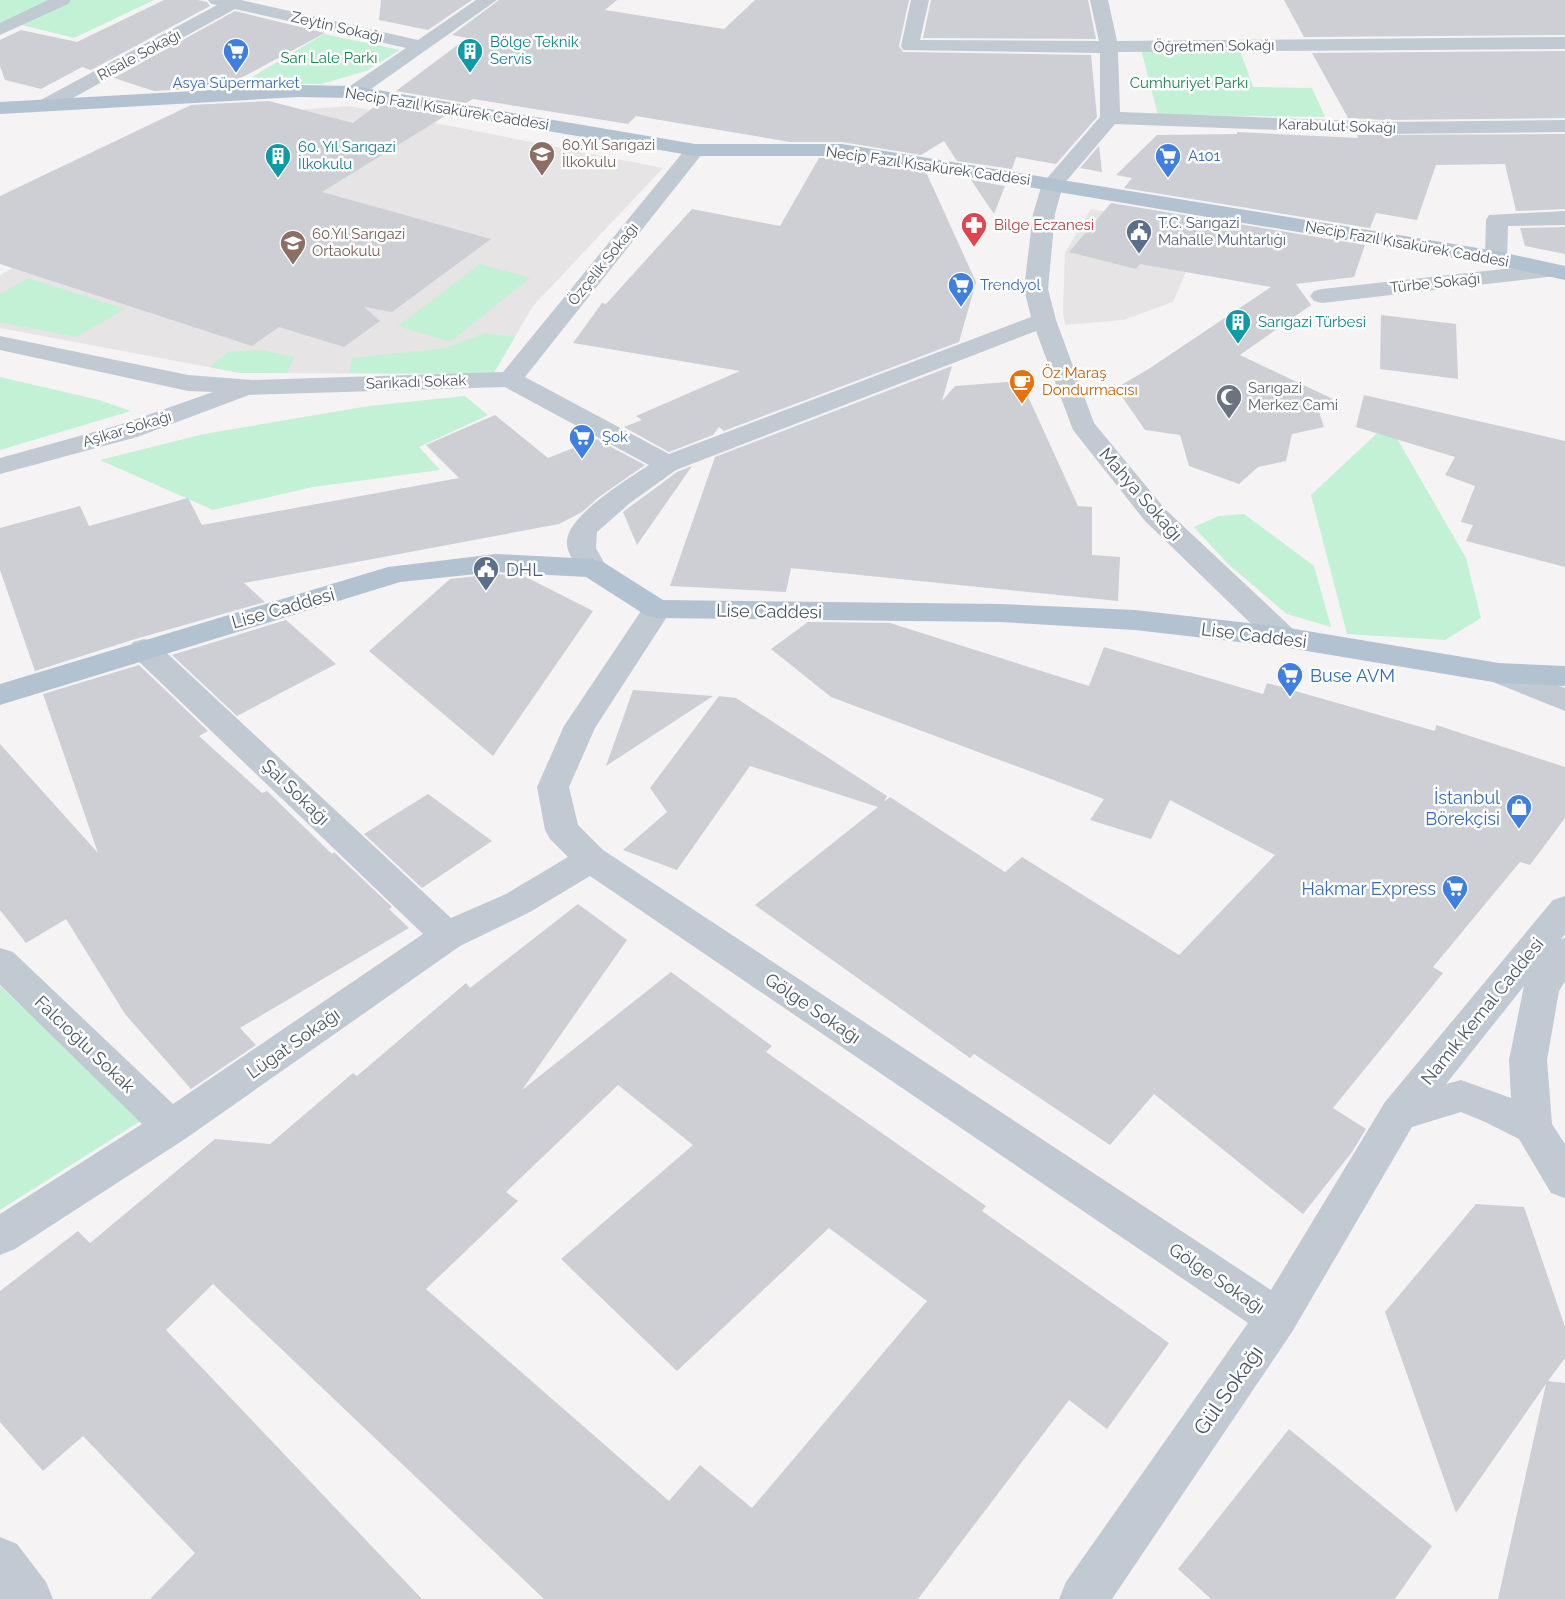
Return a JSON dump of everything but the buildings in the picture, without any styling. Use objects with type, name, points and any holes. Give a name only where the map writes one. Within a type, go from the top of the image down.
[{"type":"main road","name":"Necip Fazıl Kısakürek Caddesi","points":[[0,108],[298,91],[354,92],[695,150],[842,150],[1496,258],[1557,272]]},
{"type":"main road","name":"Lise Caddesi","points":[[0,695],[144,649],[399,573],[496,563],[593,568],[657,609],[999,614],[1135,620],[1282,636],[1499,673],[1565,676]]},
{"type":"street","points":[[0,30],[62,0]]},
{"type":"street","points":[[354,92],[488,0]]},
{"type":"street","name":"Öğretmen Sokağı","points":[[920,0],[910,46],[1109,48],[1565,43]]},
{"type":"street","points":[[1053,184],[1110,118],[1109,48],[1099,0]]},
{"type":"street","name":"Zeytin Sokağı","points":[[225,2],[421,46]]},
{"type":"street","name":"Risale Sokağı","points":[[44,106],[225,2]]},
{"type":"street","name":"Karabulut Sokağı","points":[[1110,118],[1386,128],[1565,126]]},
{"type":"street","name":"Özçelik Sokağı","points":[[510,379],[695,150]]},
{"type":"street","name":"Mahya Sokağı","points":[[1053,184],[1044,214],[1036,289],[1044,321],[1082,425],[1155,515],[1282,636]]},
{"type":"street","points":[[1496,258],[1497,220],[1565,218]]},
{"type":"street","name":"Türbe Sokağı","points":[[1322,296],[1557,272]]},
{"type":"street","points":[[593,568],[581,552],[582,534],[601,513],[667,464],[1044,321]]},
{"type":"street","name":"Sarıkadı Sokak","points":[[0,343],[188,383],[252,388],[510,379]]},
{"type":"street","points":[[510,379],[667,464]]},
{"type":"street","name":"Aşikar Sokağı","points":[[0,466],[128,431],[252,388]]},
{"type":"street","name":"Gölge Sokağı","points":[[657,609],[580,726],[553,787],[562,831],[591,859],[1277,1318]]},
{"type":"street","name":"Şal Sokağı","points":[[144,649],[447,936]]},
{"type":"street","points":[[1499,673],[1565,700]]},
{"type":"street","name":"Lügat Sokağı","points":[[0,1236],[171,1127],[447,936],[518,903],[591,859]]},
{"type":"street","name":"Namık Kemal Caddesi","points":[[1399,1114],[1565,909]]},
{"type":"street","name":"Namık Kemal Caddesi","points":[[1565,952],[1541,988],[1528,1060],[1533,1127],[1565,1180]]},
{"type":"street","name":"Falcıoğlu Sokak","points":[[0,962],[171,1127]]},
{"type":"street","points":[[1399,1114],[1461,1096],[1499,1110],[1533,1127]]},
{"type":"street","name":"Gül Sokağı","points":[[1083,1599],[1277,1318],[1399,1114]]},
{"type":"street","points":[[0,1561],[28,1599]]},
{"type":"shaded area","name":"60.Yıl Sarıgazi Ortaokulu","points":[[349,106],[663,168],[533,306],[493,374],[240,373],[0,328],[0,275],[296,110]]},
{"type":"shaded area","points":[[1091,209],[1204,229],[1173,302],[1123,320],[1065,325],[1063,312],[1065,253]]},
{"type":"green space","points":[[0,0],[50,0],[0,24]]},
{"type":"green space","points":[[70,0],[154,0],[74,38],[18,24]]},
{"type":"green space","name":"Sarı Lale Parkı","points":[[324,34],[400,50],[366,71],[321,84],[242,83]]},
{"type":"green space","name":"Cumhuriyet Parkı","points":[[1141,49],[1240,51],[1253,87],[1312,88],[1325,117],[1158,115]]},
{"type":"green space","points":[[480,264],[530,278],[450,342],[398,326]]},
{"type":"green space","points":[[28,278],[125,309],[76,337],[0,322],[0,294]]},
{"type":"green space","points":[[485,333],[515,337],[493,374],[349,373],[352,358],[446,348]]},
{"type":"green space","points":[[262,350],[294,357],[287,373],[240,373],[210,367],[228,352]]},
{"type":"green space","points":[[0,377],[99,400],[131,411],[0,450]]},
{"type":"green space","points":[[465,396],[488,415],[419,447],[440,470],[313,487],[213,510],[100,460],[204,434],[369,406]]},
{"type":"green space","points":[[1388,423],[1466,558],[1481,618],[1445,640],[1347,634],[1311,495]]},
{"type":"green space","points":[[1244,514],[1314,566],[1331,627],[1287,614],[1229,565],[1194,527],[1219,516]]},
{"type":"green space","points":[[0,986],[142,1120],[0,1210]]},
{"type":"place","name":"Asya Süpermarket","points":[[236,74]]},
{"type":"place","name":"Bölge Teknik Servis","points":[[470,74]]},
{"type":"place","name":"60.Yıl Sarıgazi İlkokulu","points":[[542,177]]},
{"type":"place","name":"60. Yıl Sarıgazi İlkokulu","points":[[278,179]]},
{"type":"place","name":"A101","points":[[1168,179]]},
{"type":"place","name":"Bilge Eczanesi","points":[[974,248]]},
{"type":"place","name":"T.C. Sarıgazi Mahalle Muhtarlığı","points":[[1139,255]]},
{"type":"place","name":"60.Yıl Sarıgazi Ortaokulu","points":[[293,266]]},
{"type":"place","name":"Trendyol","points":[[961,308]]},
{"type":"place","name":"Sarıgazi Türbesi","points":[[1238,345]]},
{"type":"place","name":"Öz Maraş Dondurmacısı","points":[[1022,405]]},
{"type":"place","name":"Sarıgazi Merkez Cami","points":[[1229,420]]},
{"type":"place","name":"Şok","points":[[582,460]]},
{"type":"place","name":"DHL","points":[[486,592]]},
{"type":"place","name":"Buse AVM","points":[[1290,698]]},
{"type":"place","name":"İstanbul Börekçisi","points":[[1519,830]]},
{"type":"place","name":"Hakmar Express","points":[[1455,911]]}]
